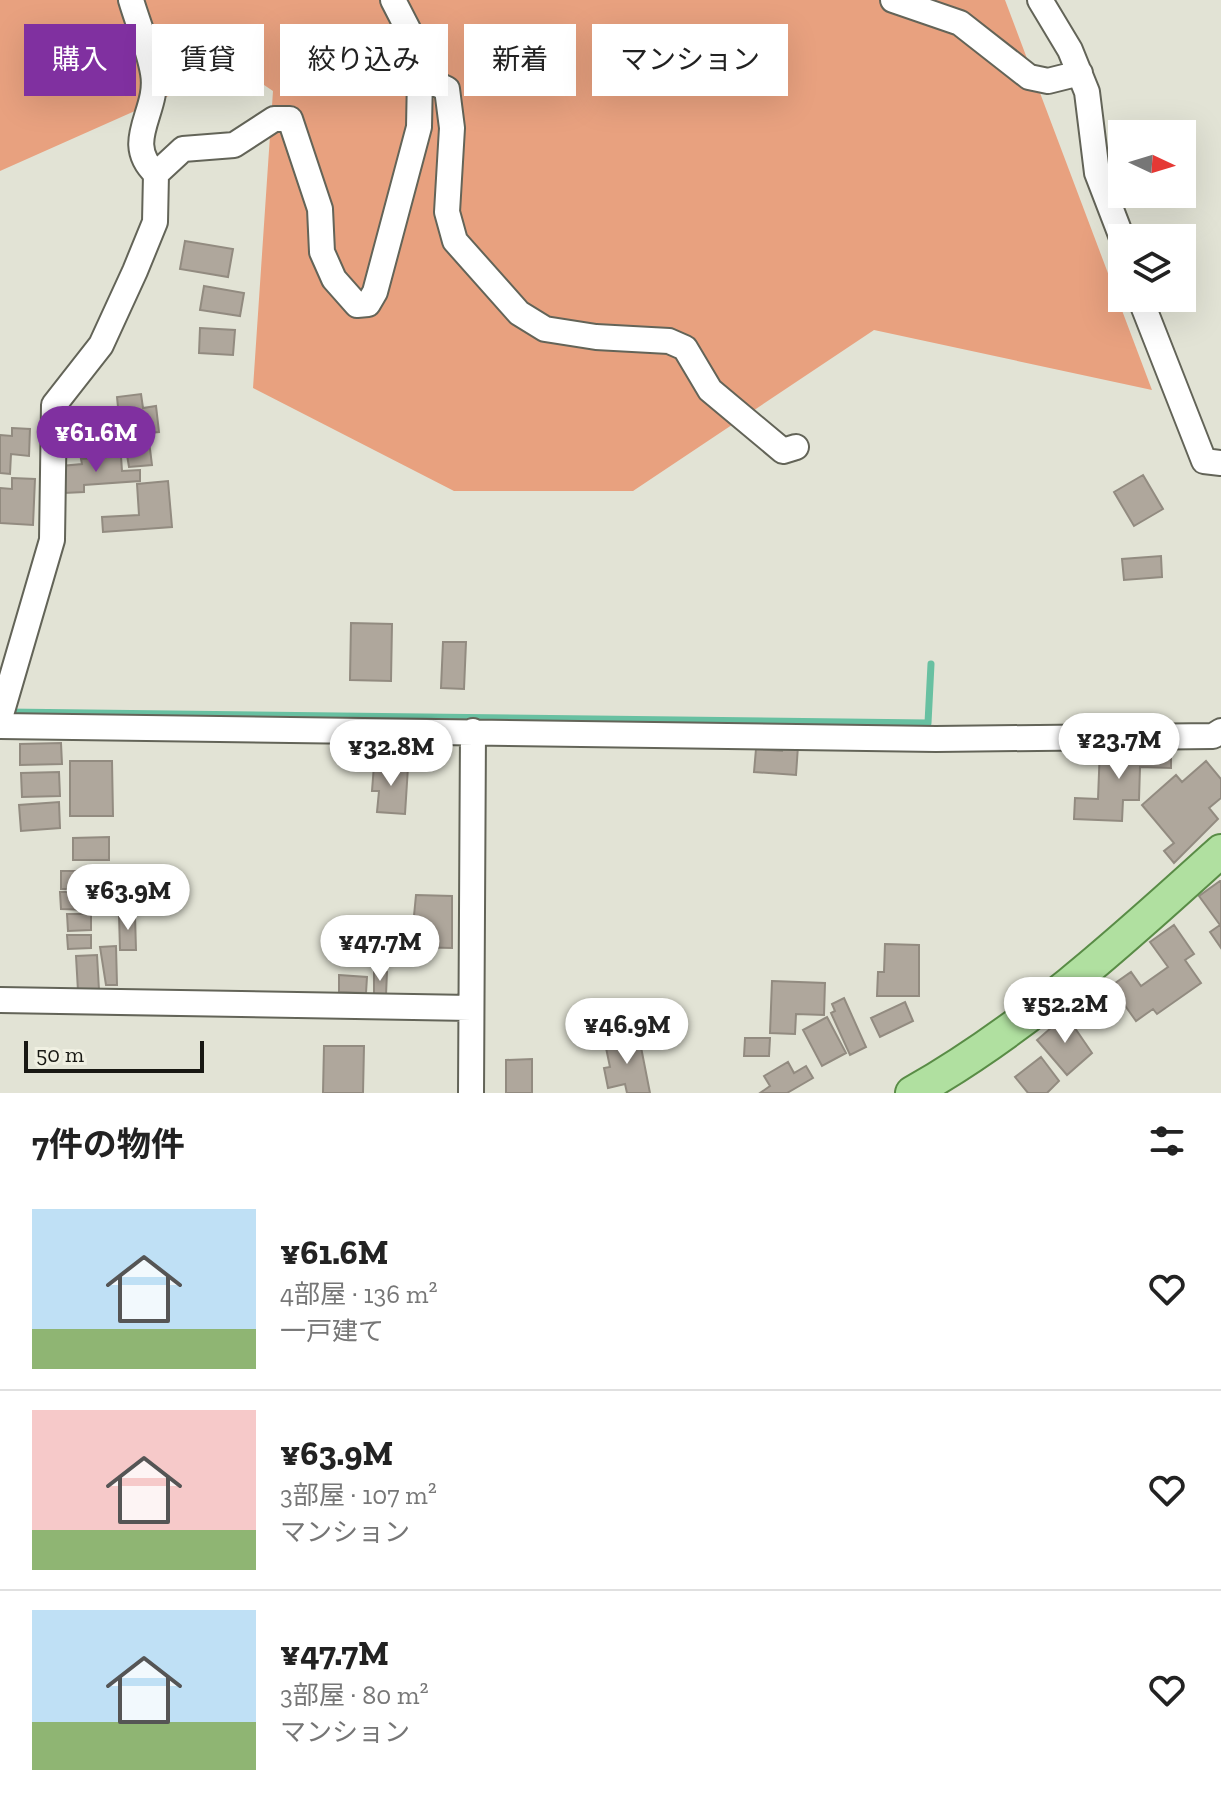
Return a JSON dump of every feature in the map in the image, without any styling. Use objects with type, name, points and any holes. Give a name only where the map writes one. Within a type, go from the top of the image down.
[{"type":"main road","points":[[912,1093],[954,1070],[1059,993],[1221,851]]},
{"type":"street","points":[[131,0],[154,75],[153,94],[139,147],[144,162],[156,174]]},
{"type":"street","points":[[393,0],[405,24]]},
{"type":"street","points":[[893,0],[960,23],[1029,77],[1048,81],[1080,73]]},
{"type":"street","points":[[1040,0],[1070,50],[1087,92],[1097,173],[1117,224]]},
{"type":"street","points":[[0,718],[52,540],[54,405],[101,345],[135,271],[155,222],[156,174],[183,149],[234,145],[274,119],[290,119],[320,209],[322,252],[334,279],[357,305],[368,304],[375,292],[419,127],[420,96]]},
{"type":"street","points":[[448,96],[452,128],[447,212],[455,241],[519,313],[545,329],[596,337],[669,341],[685,348],[710,390],[783,451],[796,447]]},
{"type":"street","points":[[1145,312],[1204,461],[1221,463]]},
{"type":"street","points":[[0,726],[936,739],[1213,736],[1221,731]]},
{"type":"street","points":[[471,1093],[473,731]]},
{"type":"street","points":[[0,1000],[471,1008]]},
{"type":"shaded area","points":[[0,0],[1005,0],[1108,273],[1108,312],[1123,312],[1152,390],[874,330],[633,491],[454,491],[253,388],[273,91],[264,85],[264,24],[152,24],[152,96],[169,96],[0,171]]},
{"type":"building","points":[[185,241],[233,249],[228,277],[180,269]]},
{"type":"building","points":[[204,286],[244,293],[240,316],[200,310]]},
{"type":"building","points":[[200,328],[235,330],[233,355],[199,353]]},
{"type":"building","points":[[141,394],[143,408],[156,406],[159,432],[148,433],[152,465],[129,467],[127,455],[123,456],[117,397]]},
{"type":"building","points":[[63,415],[85,415],[84,443],[63,443]]},
{"type":"building","points":[[12,428],[30,429],[29,456],[11,454],[10,474],[0,473],[0,435],[12,436]]},
{"type":"building","points":[[121,456],[122,471],[140,470],[140,481],[84,485],[84,492],[64,493],[61,466],[82,464],[81,459]]},
{"type":"building","points":[[1143,475],[1163,509],[1134,526],[1114,492]]},
{"type":"building","points":[[12,478],[35,479],[33,525],[0,523],[0,488],[12,489]]},
{"type":"building","points":[[168,481],[172,527],[103,532],[102,517],[139,515],[137,484]]},
{"type":"building","points":[[1161,556],[1162,577],[1124,580],[1122,559]]},
{"type":"building","points":[[351,623],[392,624],[391,681],[350,680]]},
{"type":"building","points":[[443,642],[466,642],[464,689],[441,688]]},
{"type":"building","points":[[61,743],[62,764],[20,765],[20,744]]},
{"type":"building","points":[[782,745],[798,746],[796,775],[754,772],[756,749],[782,751]]},
{"type":"building","points":[[1100,747],[1171,749],[1171,768],[1140,767],[1139,800],[1123,800],[1122,821],[1074,819],[1075,798],[1098,799]]},
{"type":"building","points":[[70,761],[112,761],[113,816],[70,816]]},
{"type":"building","points":[[1206,761],[1221,779],[1221,798],[1209,808],[1218,819],[1174,863],[1164,851],[1174,843],[1142,805],[1176,775],[1182,782]]},
{"type":"building","points":[[374,765],[408,767],[405,814],[377,812],[379,791],[372,791]]},
{"type":"building","points":[[59,772],[60,796],[22,797],[21,773]]},
{"type":"building","points":[[59,802],[60,828],[21,831],[19,805]]},
{"type":"building","points":[[109,837],[109,860],[73,860],[73,838]]},
{"type":"building","points":[[61,871],[91,871],[91,889],[61,889]]},
{"type":"building","points":[[112,871],[134,871],[133,890],[112,889]]},
{"type":"building","points":[[1221,881],[1221,948],[1210,932],[1220,925],[1199,896]]},
{"type":"building","points":[[60,892],[91,892],[90,910],[61,909]]},
{"type":"building","points":[[117,892],[134,892],[134,912],[117,912]]},
{"type":"building","points":[[416,895],[452,896],[452,948],[411,947]]},
{"type":"building","points":[[67,914],[91,914],[91,930],[68,931]]},
{"type":"building","points":[[119,915],[135,915],[136,950],[120,950]]},
{"type":"building","points":[[1174,925],[1194,954],[1185,960],[1201,983],[1157,1014],[1153,1009],[1136,1021],[1111,986],[1131,972],[1141,986],[1168,967],[1150,942]]},
{"type":"building","points":[[67,935],[91,935],[91,948],[68,949]]},
{"type":"building","points":[[885,944],[919,945],[919,996],[877,996],[878,972],[884,972]]},
{"type":"building","points":[[116,946],[117,985],[106,985],[100,947]]},
{"type":"building","points":[[97,955],[99,990],[78,991],[76,956]]},
{"type":"building","points":[[374,972],[387,972],[386,995],[374,995]]},
{"type":"building","points":[[339,975],[367,977],[366,993],[339,992]]},
{"type":"building","points":[[772,981],[825,983],[824,1015],[796,1014],[795,1034],[770,1033]]},
{"type":"building","points":[[844,998],[866,1047],[850,1055],[831,1013],[835,1011],[832,1004]]},
{"type":"building","points":[[905,1002],[913,1021],[880,1037],[871,1018]]},
{"type":"building","points":[[1066,1015],[1092,1053],[1067,1075],[1037,1040]]},
{"type":"building","points":[[827,1017],[846,1053],[822,1066],[803,1030]]},
{"type":"building","points":[[639,1037],[650,1093],[627,1093],[625,1084],[608,1088],[604,1068],[610,1067],[605,1043]]},
{"type":"building","points":[[745,1038],[770,1038],[769,1056],[744,1056]]},
{"type":"building","points":[[324,1046],[364,1046],[363,1093],[323,1093]]},
{"type":"building","points":[[1041,1057],[1059,1081],[1047,1093],[1028,1093],[1015,1077]]},
{"type":"building","points":[[532,1059],[532,1093],[506,1093],[506,1060]]},
{"type":"building","points":[[788,1062],[794,1073],[806,1066],[813,1078],[787,1093],[760,1093],[770,1086],[764,1076]]},
{"type":"waterway","points":[[6,712],[928,723],[931,664]]}]
